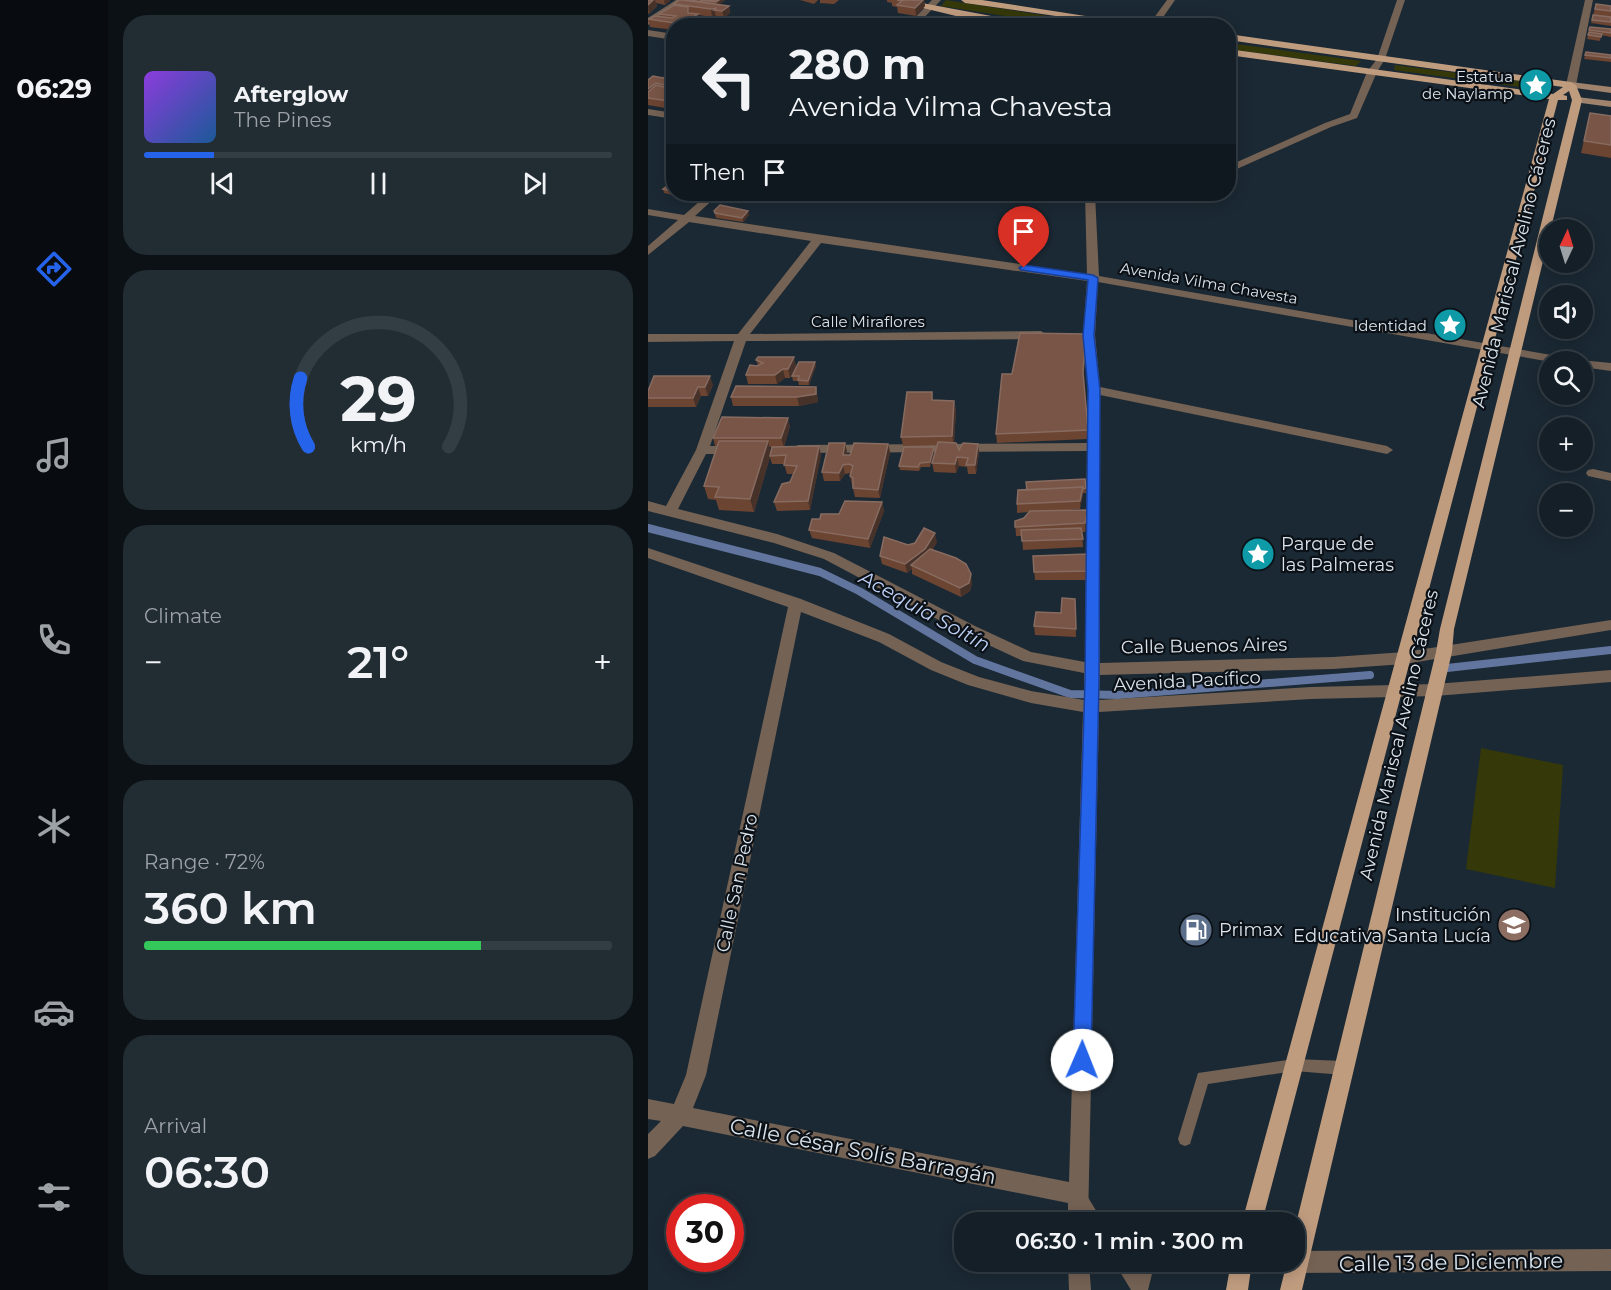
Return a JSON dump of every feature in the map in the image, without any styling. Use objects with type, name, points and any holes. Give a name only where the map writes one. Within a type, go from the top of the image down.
[{"type":"main road","points":[[894,0],[935,3],[956,13],[989,18]]},
{"type":"main road","points":[[965,0],[1090,18]]},
{"type":"main road","points":[[1236,38],[1381,59],[1574,93],[1611,104]]},
{"type":"main road","points":[[1236,53],[1554,97]]},
{"type":"main road","points":[[1574,93],[1611,90]]},
{"type":"main road","name":"Avenida Mariscal Avelino Cáceres","points":[[1255,1212],[1554,97],[1574,93],[1515,352],[1447,629],[1435,690],[1344,1068],[1305,1216]]},
{"type":"main road","points":[[1237,1290],[1240,1272]]},
{"type":"main road","name":"Avenida Mariscal Avelino Cáceres","points":[[1291,1290],[1292,1272]]},
{"type":"street","points":[[648,22],[682,0]]},
{"type":"street","points":[[1158,18],[1171,0]]},
{"type":"street","points":[[1236,166],[1328,125],[1354,116],[1372,72],[1381,59],[1401,0]]},
{"type":"street","points":[[1574,93],[1589,0]]},
{"type":"street","points":[[919,18],[935,3]]},
{"type":"street","points":[[648,33],[666,36]]},
{"type":"street","points":[[648,111],[666,114]]},
{"type":"street","points":[[648,252],[705,201]]},
{"type":"street","points":[[1078,1212],[1091,675],[1094,390],[1083,335],[1093,278],[1090,201]]},
{"type":"street","name":"Avenida Vilma Chavesta","points":[[648,212],[1093,278],[1539,356]]},
{"type":"street","points":[[670,512],[702,450],[742,336],[818,239]]},
{"type":"street","name":"Calle Miraflores","points":[[648,338],[1053,335]]},
{"type":"street","points":[[1593,365],[1611,367]]},
{"type":"street","points":[[1094,390],[1387,450]]},
{"type":"street","points":[[785,449],[1093,447]]},
{"type":"street","points":[[702,450],[750,450]]},
{"type":"street","points":[[1593,473],[1611,477]]},
{"type":"street","name":"Calle Buenos Aires","points":[[648,506],[777,539],[829,556],[970,630],[1028,657],[1091,675],[1405,658],[1611,625]]},
{"type":"street","name":"Avenida Pacífico","points":[[648,554],[796,603],[879,636],[936,666],[985,686],[1054,703],[1396,692],[1611,676]]},
{"type":"street","name":"Calle San Pedro","points":[[648,1149],[680,1115],[696,1075],[796,603]]},
{"type":"street","name":"Calle César Solís Barragán","points":[[648,1108],[1077,1194]]},
{"type":"street","name":"Calle 13 de Diciembre","points":[[1305,1262],[1611,1260]]},
{"type":"street","points":[[1079,1272],[1080,1290]]},
{"type":"lane","points":[[1185,1138],[1203,1078],[1294,1065],[1344,1068]]},
{"type":"lane","points":[[1077,1194],[1089,1212]]},
{"type":"lane","points":[[1128,1272],[1140,1289]]},
{"type":"lane","points":[[1140,1289],[1145,1272]]},
{"type":"green space","points":[[946,0],[1061,18],[1017,18],[941,6]]},
{"type":"green space","points":[[1236,44],[1361,61],[1356,66],[1236,50]]},
{"type":"green space","points":[[1395,65],[1528,82],[1528,88],[1394,70]]},
{"type":"green space","points":[[1481,748],[1563,765],[1555,888],[1466,869]]},
{"type":"building","points":[[679,0],[729,6],[722,11],[714,10],[717,8],[674,4]]},
{"type":"building","points":[[897,0],[923,0],[915,8],[897,5],[902,1]]},
{"type":"building","points":[[1596,4],[1611,6],[1611,11],[1595,9]]},
{"type":"building","points":[[674,5],[688,7],[688,13],[698,14],[692,18],[672,18],[676,16],[659,14]]},
{"type":"building","points":[[1593,15],[1611,17],[1611,22],[1592,20]]},
{"type":"building","points":[[655,16],[672,18],[666,18],[666,22],[648,19]]},
{"type":"building","points":[[1590,27],[1611,29],[1611,33],[1589,30]]},
{"type":"building","points":[[1589,32],[1602,34],[1601,37],[1588,35]]},
{"type":"building","points":[[1586,52],[1611,55],[1611,58],[1585,55]]},
{"type":"building","points":[[653,76],[663,78],[666,76],[666,84],[656,83],[648,89],[648,80]]},
{"type":"building","points":[[656,85],[666,88],[666,101],[648,98],[648,92]]},
{"type":"building","points":[[1590,113],[1611,116],[1611,145],[1584,141]]},
{"type":"building","points":[[720,205],[748,211],[742,218],[715,213],[714,211]]},
{"type":"building","points":[[1020,333],[1086,334],[1083,372],[1088,430],[996,434],[1002,374],[1012,374]]},
{"type":"building","points":[[758,357],[794,357],[788,369],[783,369],[775,375],[746,375],[750,365],[757,366],[763,363],[756,360]]},
{"type":"building","points":[[799,362],[815,362],[808,381],[798,380],[799,376],[792,376]]},
{"type":"building","points":[[654,376],[710,376],[705,387],[698,387],[693,398],[648,398],[648,391]]},
{"type":"building","points":[[736,386],[816,387],[816,394],[797,397],[731,397]]},
{"type":"building","points":[[907,392],[932,392],[932,400],[954,401],[952,436],[901,437]]},
{"type":"building","points":[[722,417],[788,418],[781,438],[713,438]]},
{"type":"building","points":[[719,441],[768,441],[750,499],[715,497],[719,487],[704,486]]},
{"type":"building","points":[[938,442],[956,443],[959,450],[963,443],[978,444],[975,465],[966,465],[968,458],[957,457],[955,464],[932,463]]},
{"type":"building","points":[[829,443],[845,443],[843,455],[850,455],[854,443],[888,444],[878,490],[853,488],[853,478],[850,476],[853,466],[849,464],[843,465],[839,473],[822,472]]},
{"type":"building","points":[[819,446],[808,501],[774,502],[782,484],[790,482],[797,466],[784,465],[786,455],[770,456],[772,447]]},
{"type":"building","points":[[904,447],[934,447],[930,462],[920,463],[918,467],[899,466]]},
{"type":"building","points":[[1085,479],[1086,488],[1083,489],[1083,487],[1027,490],[1026,482]]},
{"type":"building","points":[[1083,487],[1080,501],[1017,504],[1018,490]]},
{"type":"building","points":[[845,501],[882,502],[868,539],[809,530],[812,519],[820,519],[821,514],[839,514]]},
{"type":"building","points":[[1088,510],[1085,523],[1015,527],[1015,521],[1024,518],[1030,511]]},
{"type":"building","points":[[924,528],[935,533],[925,549],[905,564],[880,556],[884,537],[908,545],[915,543]]},
{"type":"building","points":[[1081,528],[1083,539],[1022,541],[1021,530]]},
{"type":"building","points":[[930,549],[966,564],[971,574],[969,583],[960,588],[911,565]]},
{"type":"building","points":[[1088,554],[1089,571],[1034,572],[1033,556]]},
{"type":"building","points":[[1062,598],[1075,599],[1076,629],[1034,626],[1036,612],[1061,613]]},
{"type":"waterway","name":"Acequia Soltín","points":[[648,528],[820,572],[859,591],[975,660],[1070,694],[1119,695],[1370,675]]},
{"type":"waterway","name":"Acequia Soltín","points":[[1447,668],[1611,650]]},
{"type":"place","name":"Estatua de Naylamp","points":[[1536,85]]},
{"type":"place","name":"Identidad","points":[[1450,325]]},
{"type":"place","name":"Parque de las Palmeras","points":[[1258,554]]},
{"type":"place","name":"Institución Educativa Santa Lucía","points":[[1514,925]]},
{"type":"place","name":"Primax","points":[[1196,930]]},
{"type":"route","points":[[1024,268],[1093,278],[1089,335],[1094,390],[1092,681],[1082,1060]]}]
